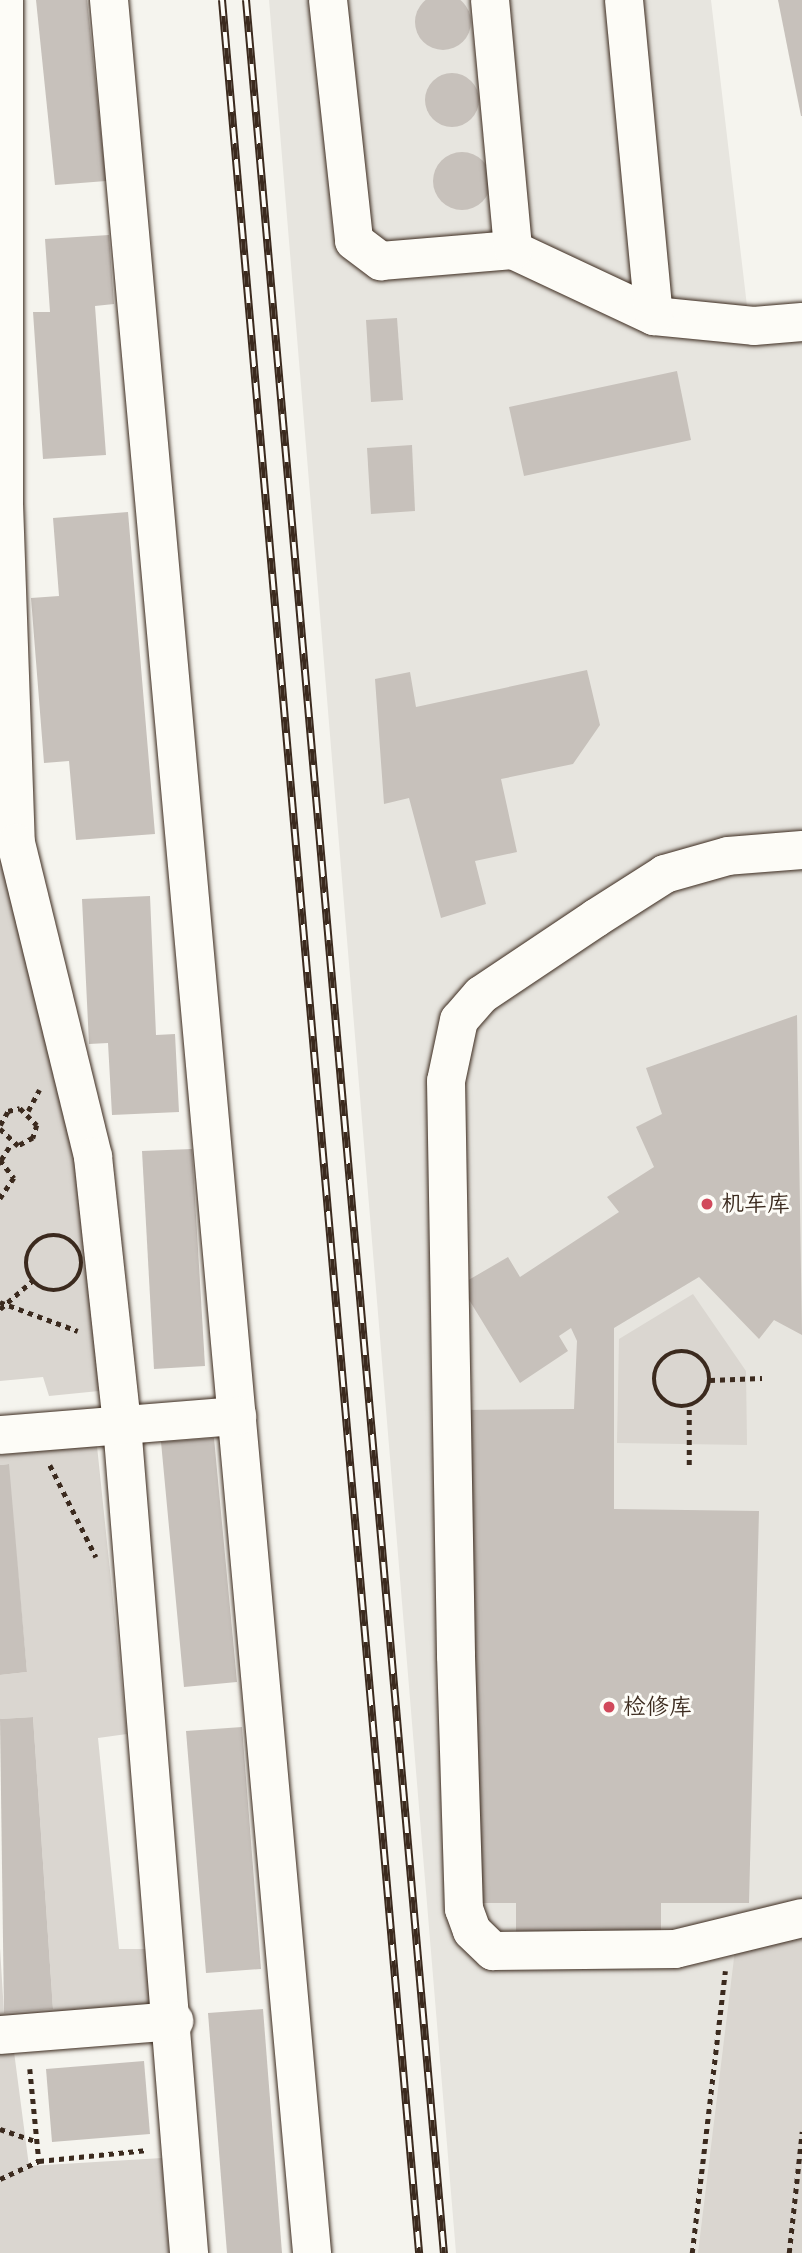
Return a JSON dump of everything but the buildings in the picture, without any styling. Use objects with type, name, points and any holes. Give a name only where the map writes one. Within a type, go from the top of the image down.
[{"type":"street","points":[[4,0],[2,504],[8,844],[93,1157],[122,1426],[174,2021],[189,2253]]},
{"type":"street","points":[[109,0],[313,2253]]},
{"type":"street","points":[[328,0],[354,241],[381,261],[513,250],[654,316],[754,326],[802,322]]},
{"type":"street","points":[[490,0],[513,250]]},
{"type":"street","points":[[624,0],[654,316]]},
{"type":"street","points":[[802,850],[728,856],[665,874],[607,911],[481,995],[459,1020],[446,1081],[464,1909],[472,1931],[493,1951],[675,1949],[802,1918]]},
{"type":"street","points":[[19,1433],[237,1416]]},
{"type":"street","points":[[13,2034],[174,2021]]},
{"type":"path","points":[[14,1109],[35,1119],[29,1142],[11,1144],[0,1127],[14,1109]]},
{"type":"path","points":[[0,1199],[14,1178],[1,1160],[11,1144]]},
{"type":"path","points":[[51,1235],[76,1245],[81,1271],[71,1286],[53,1292],[32,1281],[26,1258],[34,1242],[51,1235]]},
{"type":"path","points":[[3,1307],[32,1281]]},
{"type":"path","points":[[0,1302],[3,1307],[113,1343]]},
{"type":"path","points":[[674,1352],[693,1353],[707,1365],[710,1380],[701,1400],[689,1406],[674,1406],[659,1396],[653,1379],[659,1362],[674,1352]]},
{"type":"path","points":[[710,1380],[762,1378]]},
{"type":"path","points":[[689,1406],[689,1465]]},
{"type":"path","points":[[19,1433],[68,1508],[100,1564]]},
{"type":"path","points":[[692,2253],[730,1936]]},
{"type":"path","points":[[13,2034],[38,2143],[39,2161]]},
{"type":"path","points":[[0,2129],[38,2143]]},
{"type":"path","points":[[789,2253],[802,2132]]},
{"type":"path","points":[[0,2179],[39,2161],[182,2146]]},
{"type":"shaded area","points":[[269,0],[711,0],[751,340],[802,336],[802,2253],[456,2253]]},
{"type":"shaded area","points":[[0,806],[75,1156],[99,1391],[49,1396],[43,1377],[0,1381]]},
{"type":"shaded area","points":[[693,1294],[746,1371],[747,1445],[617,1443],[619,1339]]},
{"type":"shaded area","points":[[97,1446],[127,1734],[98,1738],[119,1949],[146,1949],[154,2007],[0,2020],[0,1948],[4,2013],[53,2009],[33,1717],[0,1719],[0,1675],[27,1672],[8,1464],[0,1465],[0,1455]]},
{"type":"shaded area","points":[[802,1934],[802,2253],[698,2253],[735,1950]]},
{"type":"shaded area","points":[[13,2044],[29,2166],[162,2158],[169,2253],[0,2253],[0,2046]]},
{"type":"railway","points":[[222,0],[419,2253]]},
{"type":"railway","points":[[246,0],[444,2253]]},
{"type":"place","name":"机车库","points":[[707,1204]]},
{"type":"place","name":"检修库","points":[[609,1707]]}]
